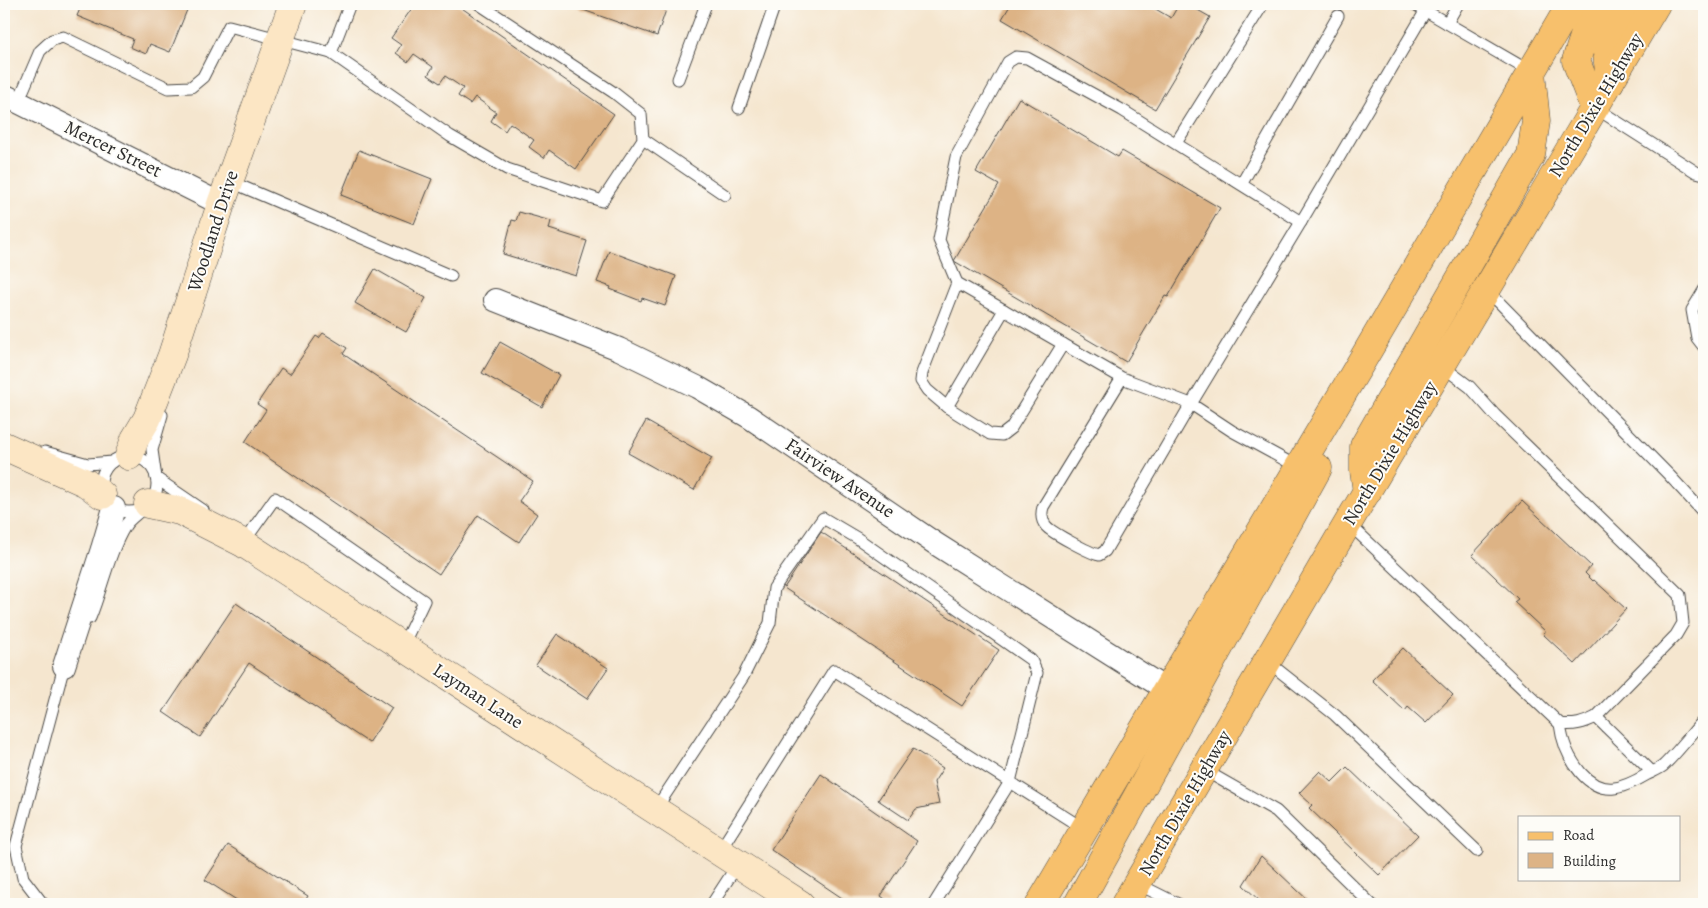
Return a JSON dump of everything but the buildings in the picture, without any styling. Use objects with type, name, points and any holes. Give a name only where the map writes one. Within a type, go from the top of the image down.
[{"type":"main road","points":[[1040,904],[1571,4]]},
{"type":"main road","points":[[1594,107],[1576,61],[1587,28],[1600,4]]},
{"type":"main road","points":[[1610,82],[1606,43],[1629,4]]},
{"type":"main road","name":"North Dixie Highway","points":[[1132,894],[1366,492],[1656,4]]},
{"type":"main road","points":[[1366,492],[1364,446],[1531,155],[1536,121],[1531,72]]},
{"type":"main road","points":[[1078,904],[1358,395],[1360,364]]},
{"type":"street","name":"Woodland Drive","points":[[121,459],[136,439],[147,419],[172,355],[225,193],[293,4]]},
{"type":"street","name":"Mercer Street","points":[[11,99],[225,193]]},
{"type":"street","name":"Fairview Avenue","points":[[495,300],[619,349],[697,387],[749,417],[936,544],[1167,690]]},
{"type":"street","points":[[4,446],[86,483],[108,502],[102,549],[64,666]]},
{"type":"street","name":"Layman Lane","points":[[145,507],[180,511],[241,543],[800,904]]},
{"type":"lane","points":[[331,53],[350,4]]},
{"type":"lane","points":[[11,99],[40,51],[52,40],[63,37],[168,88],[191,87],[202,77],[229,26],[331,53],[450,136],[507,168],[602,201],[642,139],[641,114],[613,92],[479,4]]},
{"type":"lane","points":[[678,78],[706,4]]},
{"type":"lane","points":[[739,108],[775,4]]},
{"type":"lane","points":[[1176,143],[1263,4]]},
{"type":"lane","points":[[1414,4],[1531,72]]},
{"type":"lane","points":[[1447,23],[1458,4]]},
{"type":"lane","points":[[1122,378],[1043,508],[1041,516],[1046,527],[1090,553],[1099,555],[1105,551],[1426,10]]},
{"type":"lane","points":[[1242,183],[1338,16]]},
{"type":"lane","points":[[1298,467],[1232,431],[1191,404],[1122,378],[957,283],[939,240],[956,157],[1008,62],[1016,57],[1027,58],[1122,110],[1242,183],[1301,222]]},
{"type":"lane","points":[[1594,107],[1696,172],[1704,174]]},
{"type":"lane","points":[[642,139],[725,194]]},
{"type":"lane","points":[[225,193],[451,276]]},
{"type":"lane","points":[[957,283],[922,373],[921,382],[927,390],[947,407],[990,434],[1002,435],[1011,428],[1063,344]]},
{"type":"lane","points":[[1487,290],[1704,513]]},
{"type":"lane","points":[[1704,290],[1692,310],[1697,338],[1704,348]]},
{"type":"lane","points":[[947,407],[1004,310]]},
{"type":"lane","points":[[172,355],[174,382]]},
{"type":"lane","points":[[1348,523],[1560,724],[1584,723],[1596,717],[1676,635],[1683,623],[1680,595],[1495,415],[1470,387],[1442,366]]},
{"type":"lane","points":[[72,640],[89,621],[125,525],[154,496],[156,478],[152,450],[166,403]]},
{"type":"lane","points":[[4,442],[88,464],[138,458],[146,463],[156,478],[223,523],[241,543],[275,498],[424,601],[402,647]]},
{"type":"lane","points":[[121,459],[105,468],[100,486],[108,502],[123,512],[132,512],[145,507]]},
{"type":"lane","points":[[655,810],[743,677],[770,623],[774,588],[823,518],[857,538],[1032,660],[1037,673],[1010,782],[934,904]]},
{"type":"lane","points":[[1268,662],[1335,715],[1478,851]]},
{"type":"lane","points":[[43,904],[22,878],[16,846],[64,666]]},
{"type":"lane","points":[[712,904],[729,858],[834,670],[1084,829]]},
{"type":"lane","points":[[1596,717],[1652,772]]},
{"type":"lane","points":[[1560,724],[1561,735],[1566,749],[1576,767],[1588,782],[1601,787],[1617,789],[1635,782],[1662,766],[1704,720]]},
{"type":"lane","points":[[1204,770],[1276,811],[1371,904]]},
{"type":"lane","points":[[1132,894],[1178,904]]}]
